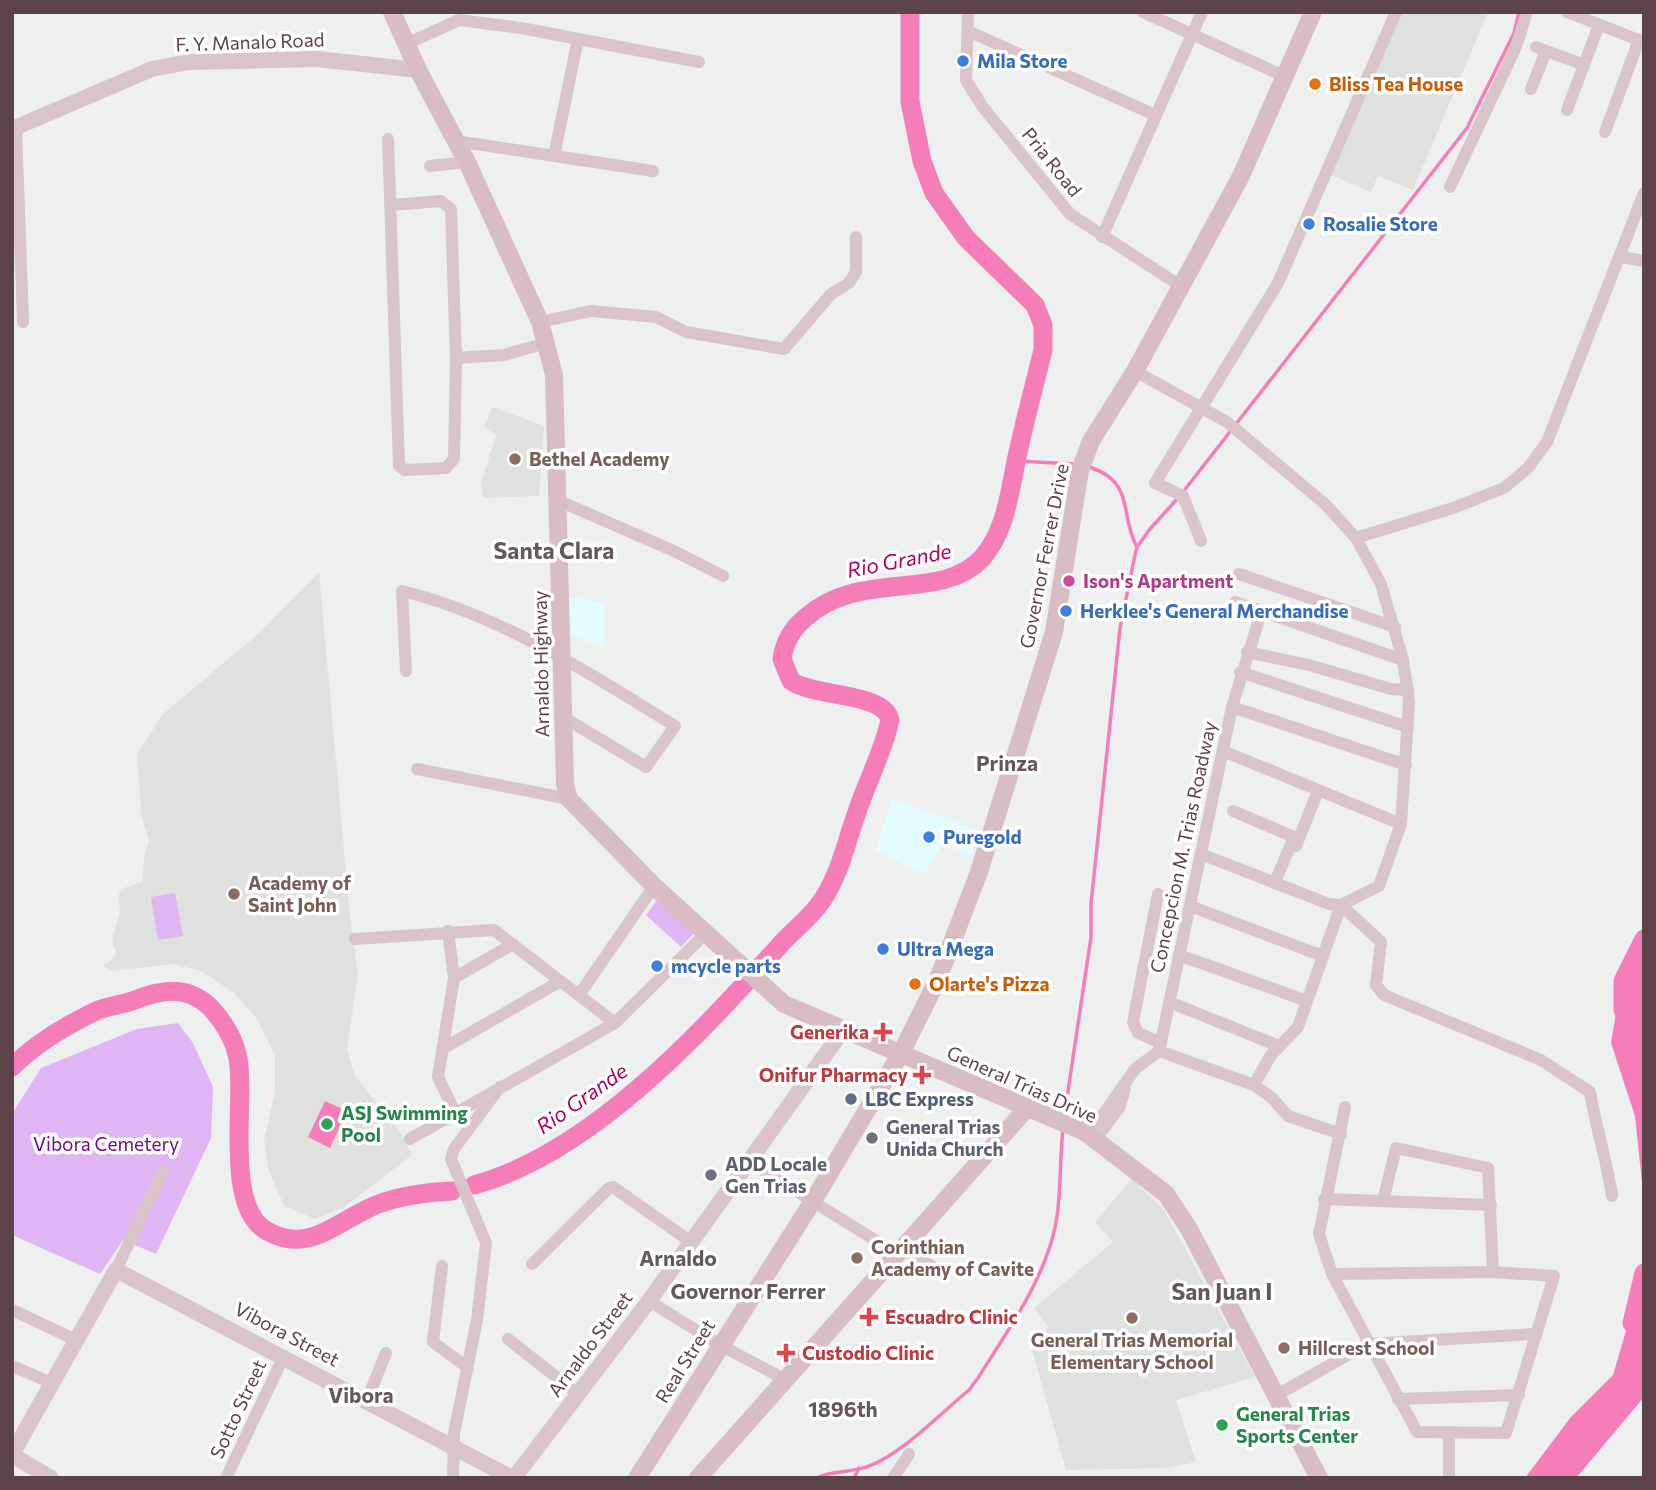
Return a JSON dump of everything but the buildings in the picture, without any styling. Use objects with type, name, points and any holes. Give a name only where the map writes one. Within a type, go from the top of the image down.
[{"type":"main road","name":"Arnaldo Highway","points":[[392,12],[418,69],[467,162],[543,333],[554,375],[565,784],[569,799]]},
{"type":"main road","name":"Governor Ferrer Drive","points":[[901,1054],[938,979],[975,882],[1041,679],[1054,632],[1080,470],[1091,441],[1135,371],[1241,176],[1312,12]]},
{"type":"main road","points":[[569,799],[654,886],[784,1004],[901,1054]]},
{"type":"main road","name":"General Trias Drive","points":[[901,1054],[1070,1125],[1092,1137],[1157,1186],[1179,1212],[1319,1478]]},
{"type":"main road","name":"Real Street","points":[[637,1478],[813,1201],[901,1054]]},
{"type":"main road","points":[[698,1478],[902,1252],[1028,1107]]},
{"type":"street","name":"Pria Road","points":[[968,12],[967,80],[982,106],[1070,214],[1182,287]]},
{"type":"street","points":[[1143,12],[1286,77]]},
{"type":"street","points":[[1102,237],[1202,12]]},
{"type":"street","points":[[1201,541],[1179,494],[1155,483],[1283,271],[1396,12]]},
{"type":"street","points":[[1450,187],[1516,47],[1527,12]]},
{"type":"street","points":[[1567,12],[1595,20],[1641,41],[1605,132]]},
{"type":"street","points":[[406,44],[459,20],[699,62]]},
{"type":"street","points":[[1567,110],[1584,65],[1595,20]]},
{"type":"street","points":[[968,32],[1155,115]]},
{"type":"street","points":[[554,156],[578,39]]},
{"type":"street","points":[[1531,89],[1541,49],[1584,65]]},
{"type":"street","name":"F. Y. Manalo Road","points":[[14,129],[152,69],[189,62],[317,59],[418,69]]},
{"type":"street","points":[[14,129],[23,322]]},
{"type":"street","points":[[388,139],[399,466],[402,470],[446,468],[453,464],[455,355],[451,209],[441,201],[391,205]]},
{"type":"street","points":[[456,141],[653,172]]},
{"type":"street","points":[[430,166],[467,162]]},
{"type":"street","points":[[1356,538],[1480,499],[1504,488],[1528,468],[1547,442],[1644,193]]},
{"type":"street","points":[[455,355],[504,351],[590,311],[656,317],[686,332],[785,348],[831,294],[849,283],[856,272],[856,237]]},
{"type":"street","points":[[1621,257],[1644,261]]},
{"type":"street","points":[[1135,371],[1227,422],[1342,520],[1356,538],[1381,584],[1395,627],[1408,690],[1401,824],[1379,887],[1341,905],[1329,904],[1201,854]]},
{"type":"street","points":[[557,500],[674,551],[723,576]]},
{"type":"street","points":[[1239,574],[1395,627]]},
{"type":"street","points":[[406,671],[402,591],[439,600],[562,657],[675,726],[646,767],[563,718]]},
{"type":"street","points":[[1235,603],[1403,660]]},
{"type":"street","name":"Concepcion M. Trias Roadway","points":[[1160,1047],[1232,707],[1261,613]]},
{"type":"street","points":[[1247,652],[1309,665],[1391,689],[1408,690]]},
{"type":"street","points":[[1241,672],[1408,727]]},
{"type":"street","points":[[1232,707],[1406,765]]},
{"type":"street","points":[[1223,751],[1401,824]]},
{"type":"street","points":[[417,769],[569,799]]},
{"type":"street","points":[[1278,883],[1318,791]]},
{"type":"street","points":[[1233,811],[1294,837],[1278,883]]},
{"type":"street","points":[[579,995],[654,886]]},
{"type":"street","points":[[1158,894],[1133,1023],[1138,1032],[1160,1047],[1254,1085],[1272,1098],[1288,1116],[1341,1134]]},
{"type":"street","points":[[1254,1085],[1279,1046],[1298,1027],[1341,905]]},
{"type":"street","points":[[1341,905],[1381,942],[1376,985],[1384,995],[1541,1060],[1590,1092],[1598,1140],[1607,1160],[1612,1196]]},
{"type":"street","points":[[1190,906],[1323,956]]},
{"type":"street","points":[[355,939],[448,930],[494,930],[615,1023]]},
{"type":"street","points":[[448,930],[454,978],[438,1077],[455,1112]]},
{"type":"street","points":[[410,1139],[615,1023],[706,933]]},
{"type":"street","points":[[454,978],[513,944]]},
{"type":"street","points":[[1180,955],[1307,1001]]},
{"type":"street","points":[[442,1049],[559,982]]},
{"type":"street","points":[[1170,1002],[1279,1046]]},
{"type":"street","name":"Arnaldo Street","points":[[513,1478],[649,1301],[843,1030]]},
{"type":"street","points":[[1092,1137],[1119,1108],[1128,1079],[1135,1069],[1160,1047]]},
{"type":"street","points":[[453,1478],[453,1447],[484,1278],[486,1243],[450,1159],[454,1149],[500,1087]]},
{"type":"street","points":[[1332,1274],[1493,1272],[1554,1276],[1534,1334],[1519,1395],[1506,1433],[1417,1432],[1367,1344],[1332,1274],[1319,1234],[1324,1199],[1341,1134],[1345,1107]]},
{"type":"street","points":[[1383,1201],[1396,1148],[1488,1168],[1493,1272]]},
{"type":"street","points":[[748,1161],[813,1201],[943,1273]]},
{"type":"street","points":[[51,1478],[12,1455],[116,1270],[163,1171]]},
{"type":"street","points":[[532,1264],[608,1188],[613,1187],[691,1242]]},
{"type":"street","points":[[1324,1199],[1491,1205]]},
{"type":"street","points":[[442,1266],[433,1342],[468,1368]]},
{"type":"street","name":"Vibora Street","points":[[116,1270],[513,1478]]},
{"type":"street","points":[[649,1301],[720,1345],[786,1380]]},
{"type":"street","points":[[12,1310],[76,1340]]},
{"type":"street","points":[[1277,1395],[1367,1344],[1534,1334]]},
{"type":"street","points":[[509,1339],[578,1394]]},
{"type":"street","points":[[366,1400],[386,1353]]},
{"type":"street","name":"Sotto Street","points":[[226,1478],[284,1356]]},
{"type":"street","points":[[12,1366],[52,1382]]},
{"type":"street","points":[[1398,1399],[1519,1395]]},
{"type":"street","points":[[1449,1432],[1449,1478]]},
{"type":"street","points":[[893,1478],[909,1454]]},
{"type":"shaded area","points":[[1402,12],[1488,12],[1413,190],[1378,176],[1371,192],[1331,175]]},
{"type":"shaded area","name":"Bethel Academy","points":[[492,407],[544,426],[539,496],[483,498],[481,483],[496,435],[484,427]]},
{"type":"shaded area","name":"Academy of Saint John","points":[[319,572],[350,916],[358,973],[347,1049],[355,1076],[400,1132],[412,1155],[344,1207],[315,1219],[284,1206],[268,1168],[264,1141],[275,1092],[275,1055],[257,1019],[233,992],[201,971],[173,964],[111,971],[102,965],[112,960],[116,952],[112,941],[120,911],[118,898],[121,889],[142,882],[144,857],[149,841],[141,814],[137,754],[163,714],[258,634]]},
{"type":"shaded area","points":[[568,597],[604,603],[604,647],[571,635]]},
{"type":"shaded area","name":"Puregold","points":[[892,799],[980,831],[971,856],[942,843],[925,874],[875,851]]},
{"type":"shaded area","points":[[1644,943],[1644,1202],[1635,1116],[1611,1043],[1619,994]]},
{"type":"shaded area","name":"ASJ Swimming Pool","points":[[325,1101],[347,1111],[330,1148],[308,1137]]},
{"type":"shaded area","name":"General Trias Memorial Elementary School","points":[[1132,1179],[1164,1210],[1255,1377],[1176,1400],[1196,1462],[1167,1468],[1066,1470],[1029,1339],[1049,1328],[1034,1308],[1113,1242],[1095,1222]]},
{"type":"shaded area","points":[[1644,1255],[1644,1397],[1576,1478],[1525,1478],[1571,1417],[1613,1375],[1641,1280]]},
{"type":"green space","points":[[175,893],[183,936],[158,940],[151,897]]},
{"type":"green space","points":[[658,899],[695,932],[681,947],[646,915]]},
{"type":"green space","name":"Vibora Cemetery","points":[[178,1023],[193,1043],[213,1087],[211,1138],[156,1254],[123,1240],[100,1274],[12,1235],[12,1114],[41,1068],[137,1029]]},
{"type":"waterway","name":"Rio Grande","points":[[474,1185],[518,1169],[560,1146],[641,1086],[715,1015],[818,906],[838,868],[890,720],[885,711],[875,704],[815,690],[791,681],[782,659],[787,642],[800,622],[827,603],[850,594],[922,584],[965,571],[982,558],[991,546],[1003,520],[1043,350],[1043,325],[1035,305],[966,238],[934,193],[922,161],[910,102],[910,12]]},
{"type":"waterway","points":[[1183,492],[1467,128],[1514,33],[1519,12]]},
{"type":"waterway","points":[[1016,461],[1075,464]]},
{"type":"waterway","points":[[1086,466],[1102,472],[1120,489],[1131,534],[1137,547]]},
{"type":"waterway","points":[[1064,1118],[1091,937],[1091,904],[1120,628],[1137,547],[1178,498]]},
{"type":"waterway","points":[[1623,1010],[1623,981],[1644,939]]},
{"type":"waterway","name":"Rio Grande","points":[[12,1067],[52,1036],[96,1011],[153,994],[182,992],[210,1007],[224,1024],[234,1044],[240,1076],[239,1150],[245,1199],[253,1218],[267,1231],[283,1238],[313,1237],[384,1202],[417,1194],[452,1191]]},
{"type":"waterway","points":[[816,1478],[863,1468],[895,1452],[969,1390],[978,1378],[1021,1310],[1047,1255],[1058,1210],[1063,1129]]},
{"type":"waterway","points":[[1632,1323],[1644,1273]]},
{"type":"waterway","points":[[854,1478],[859,1468]]},
{"type":"place","name":"Mila Store","points":[[963,61]]},
{"type":"place","name":"Bliss Tea House","points":[[1315,84]]},
{"type":"place","name":"Rosalie Store","points":[[1309,224]]},
{"type":"place","name":"Bethel Academy","points":[[515,459]]},
{"type":"place","name":"Ison's Apartment","points":[[1069,581]]},
{"type":"place","name":"Herklee's General Merchandise","points":[[1066,611]]},
{"type":"place","name":"Puregold","points":[[929,837]]},
{"type":"place","name":"Academy of Saint John","points":[[234,894]]},
{"type":"place","name":"Ultra Mega","points":[[883,949]]},
{"type":"place","name":"mcycle parts","points":[[657,966]]},
{"type":"place","name":"Olarte's Pizza","points":[[915,984]]},
{"type":"place","name":"Generika","points":[[883,1032]]},
{"type":"place","name":"Onifur Pharmacy","points":[[922,1075]]},
{"type":"place","name":"LBC Express","points":[[851,1099]]},
{"type":"place","name":"ASJ Swimming Pool","points":[[327,1124]]},
{"type":"place","name":"General Trias Unida Church","points":[[872,1138]]},
{"type":"place","name":"ADD Locale Gen Trias","points":[[711,1175]]},
{"type":"place","name":"Corinthian Academy of Cavite","points":[[857,1258]]},
{"type":"place","name":"Escuadro Clinic","points":[[869,1317]]},
{"type":"place","name":"General Trias Memorial Elementary School","points":[[1132,1318]]},
{"type":"place","name":"Hillcrest School","points":[[1284,1348]]},
{"type":"place","name":"Custodio Clinic","points":[[786,1353]]},
{"type":"place","name":"General Trias Sports Center","points":[[1222,1425]]},
{"type":"district","name":"Santa Clara","points":[[554,551]]},
{"type":"district","name":"Prinza","points":[[1007,764]]},
{"type":"district","name":"Arnaldo","points":[[678,1259]]},
{"type":"district","name":"Governor Ferrer","points":[[748,1292]]},
{"type":"district","name":"San Juan I","points":[[1222,1292]]},
{"type":"district","name":"Vibora","points":[[361,1396]]},
{"type":"district","name":"1896th","points":[[843,1410]]}]
